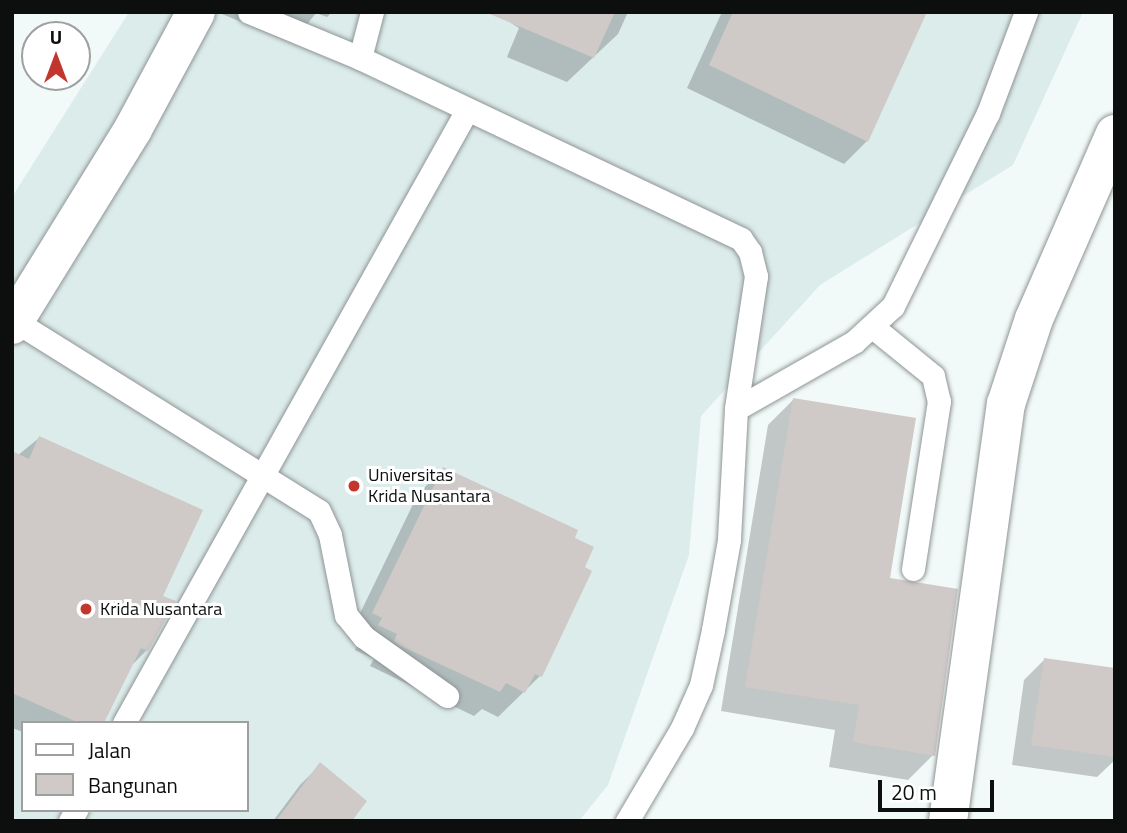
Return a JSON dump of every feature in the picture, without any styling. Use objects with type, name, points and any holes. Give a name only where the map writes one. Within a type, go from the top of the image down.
[{"type":"street","points":[[14,323],[133,129],[196,12]]},
{"type":"street","points":[[948,821],[1006,404],[1034,319],[1115,134]]},
{"type":"lane","points":[[248,12],[360,58],[741,239],[750,252],[756,276],[736,409],[729,540],[701,685],[682,728],[627,821]]},
{"type":"lane","points":[[360,58],[372,12]]},
{"type":"lane","points":[[736,409],[874,328],[894,306],[988,113],[1026,12]]},
{"type":"lane","points":[[125,721],[261,472],[467,110]]},
{"type":"lane","points":[[14,323],[261,472],[319,511],[330,535],[346,615],[364,637],[447,696]]},
{"type":"lane","points":[[874,328],[933,376],[939,401],[913,569]]},
{"type":"shaded area","name":"Universitas Krida Nusantara","points":[[129,12],[1083,12],[1013,165],[820,285],[701,416],[689,555],[608,785],[579,821],[12,821],[12,197],[79,91],[91,91],[91,72]]},
{"type":"building","points":[[485,12],[615,12],[594,58]]},
{"type":"building","points":[[733,12],[927,12],[868,142],[709,65]]},
{"type":"building","points":[[793,398],[916,418],[890,578],[958,589],[935,756],[853,742],[859,705],[745,687]]},
{"type":"building","name":"Krida Nusantara","points":[[39,436],[203,510],[163,596],[176,601],[148,651],[141,648],[105,721],[75,721],[12,693],[12,451],[29,459]]},
{"type":"building","points":[[443,467],[578,530],[575,538],[594,547],[585,567],[592,571],[542,677],[535,674],[525,693],[506,683],[500,692],[401,646],[394,641],[397,634],[378,625],[382,618],[372,613]]},
{"type":"building","points":[[1044,658],[1115,668],[1115,757],[1031,745]]},
{"type":"building","points":[[320,762],[367,801],[352,821],[276,821]]},
{"type":"place","name":"Universitas Krida Nusantara","points":[[354,486]]},
{"type":"place","name":"Krida Nusantara","points":[[86,609]]}]
